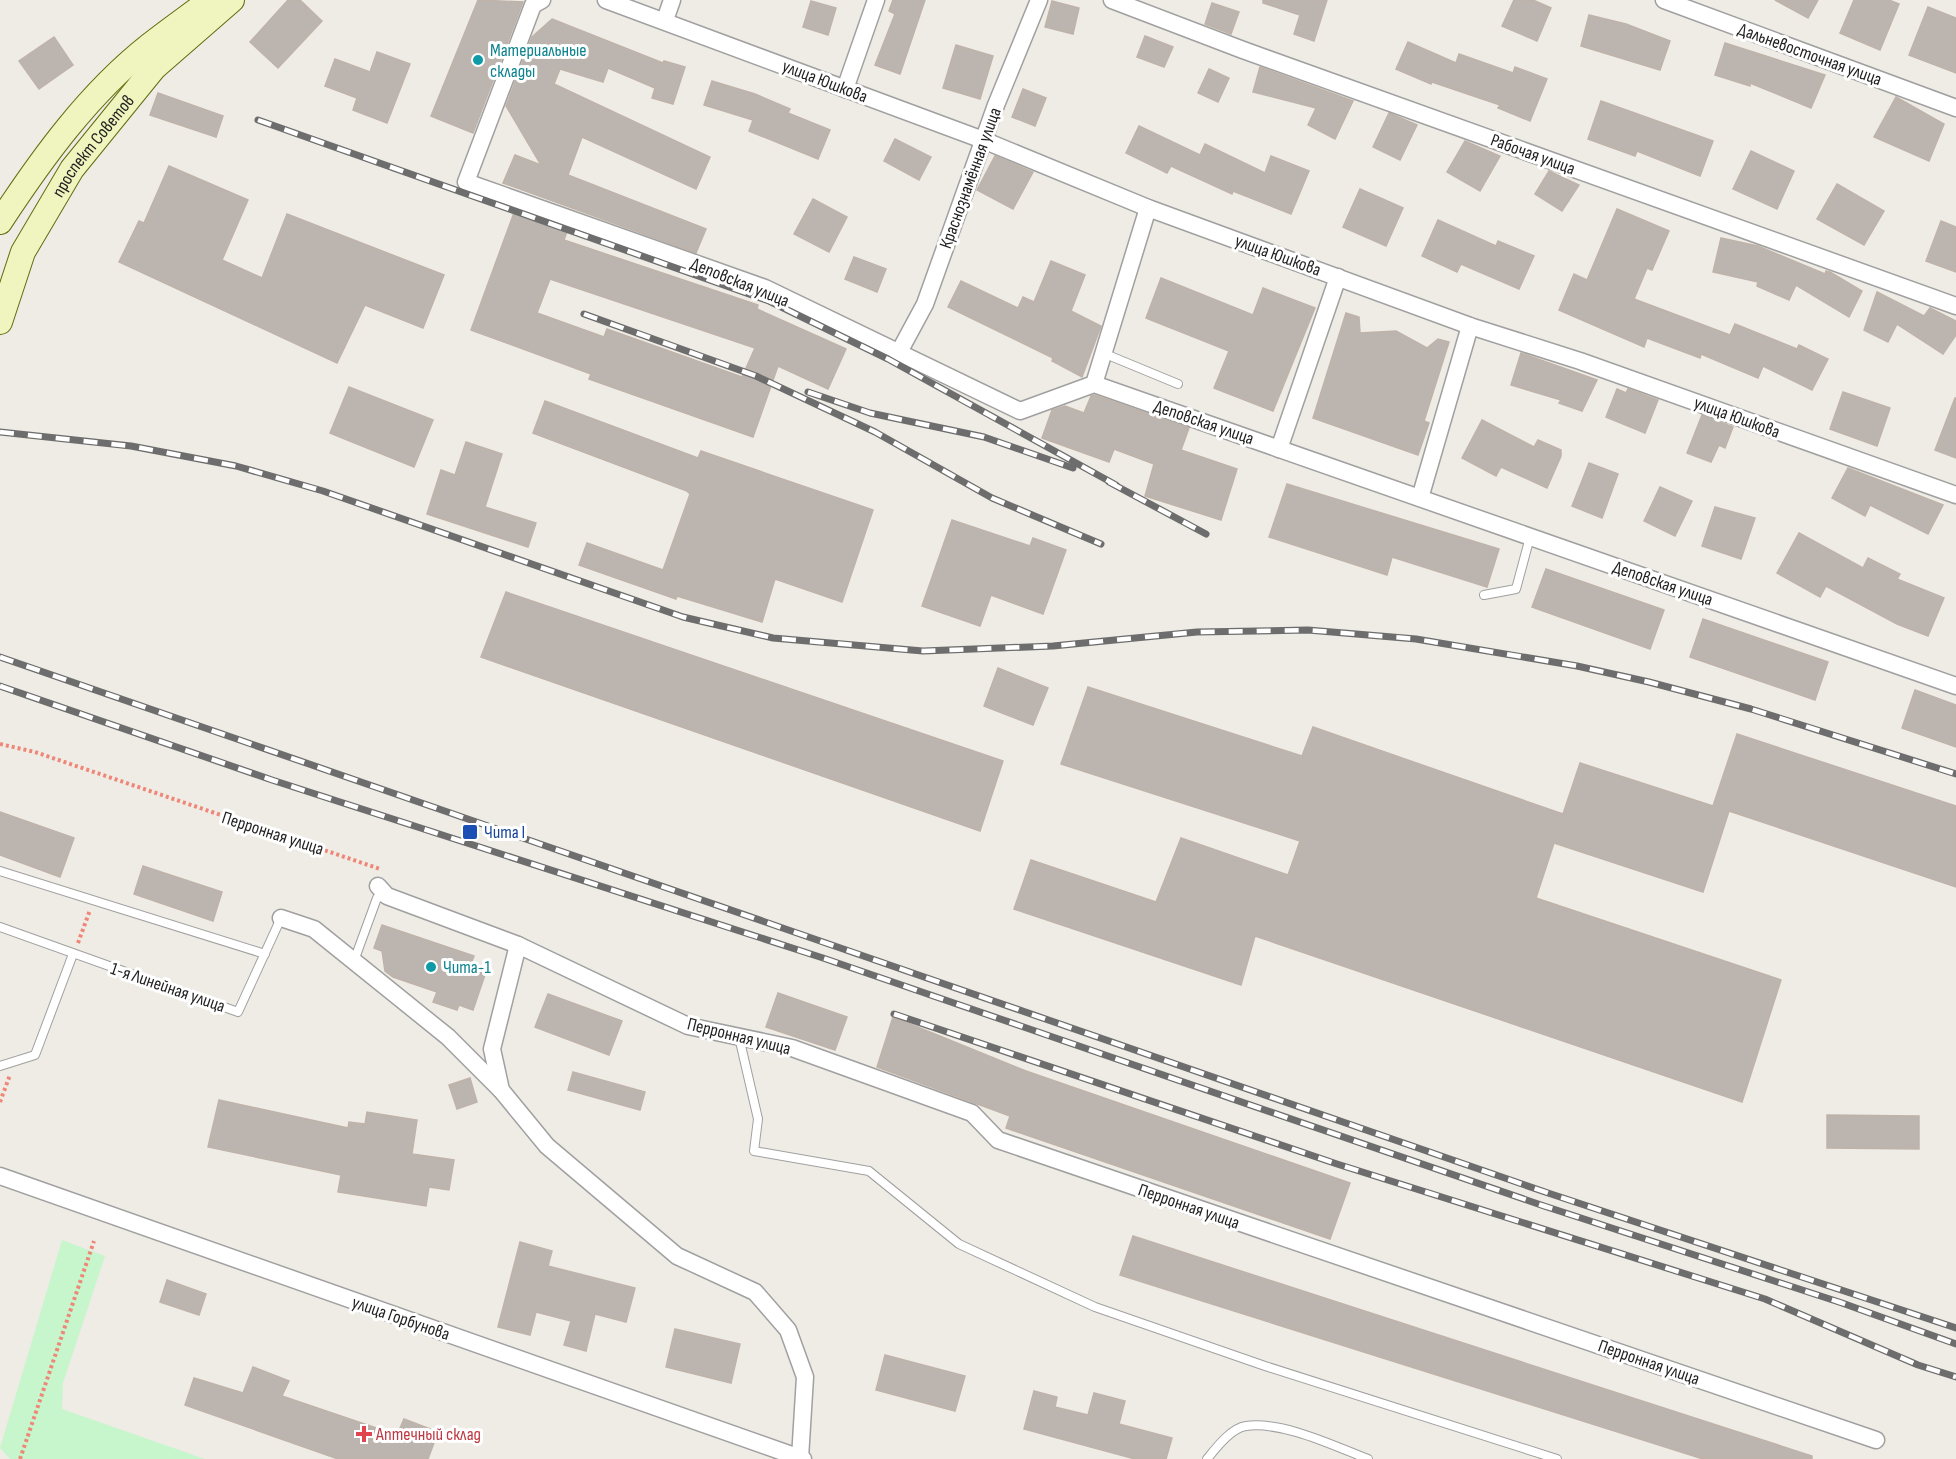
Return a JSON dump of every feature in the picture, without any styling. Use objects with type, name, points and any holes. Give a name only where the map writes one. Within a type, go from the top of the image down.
[{"type":"main road","name":"проспект Советов","points":[[0,222],[39,162],[93,99],[148,46],[210,0]]},
{"type":"main road","name":"проспект Советов","points":[[0,322],[23,252],[72,169],[154,68],[232,0]]},
{"type":"street","name":"Деповская улица","points":[[542,0],[533,5],[466,182],[765,288],[1020,411],[1094,384],[1956,686]]},
{"type":"street","name":"улица Юшкова","points":[[606,0],[983,140],[1148,208],[1470,327],[1580,361],[1956,495]]},
{"type":"street","points":[[665,20],[672,0]]},
{"type":"street","points":[[845,89],[876,0]]},
{"type":"street","name":"Краснознамённая улица","points":[[898,354],[925,304],[983,140],[1039,0]]},
{"type":"street","name":"Рабочая улица","points":[[1112,0],[1243,50],[1956,306]]},
{"type":"street","name":"Дальневосточная улица","points":[[1664,0],[1956,108]]},
{"type":"street","points":[[1094,384],[1148,208]]},
{"type":"street","points":[[1280,449],[1338,277]]},
{"type":"street","points":[[1420,498],[1470,327]]},
{"type":"street","name":"Перронная улица","points":[[383,891],[518,945],[688,1026],[792,1048],[972,1113],[998,1140],[1876,1440]]},
{"type":"street","points":[[282,918],[314,929],[448,1036],[501,1090],[547,1146],[677,1256],[755,1292],[788,1330],[806,1377],[802,1458]]},
{"type":"street","points":[[501,1090],[492,1049],[518,945]]},
{"type":"street","name":"улица Горбунова","points":[[0,1176],[802,1458]]},
{"type":"lane","points":[[1103,353],[1178,384]]},
{"type":"lane","points":[[1484,595],[1516,589],[1530,537]]},
{"type":"lane","points":[[0,871],[265,954]]},
{"type":"lane","points":[[354,961],[377,898],[383,891]]},
{"type":"lane","name":"1-я Линейная улица","points":[[0,927],[74,951],[238,1012],[282,918]]},
{"type":"lane","points":[[0,1066],[34,1054],[74,951]]},
{"type":"lane","points":[[739,1036],[758,1119],[754,1151],[869,1171],[959,1244],[1095,1307],[1265,1366],[1557,1459]]},
{"type":"lane","points":[[1207,1459],[1220,1443],[1244,1426],[1291,1430],[1368,1459]]},
{"type":"path","name":"Перронная улица","points":[[0,744],[35,752],[384,870],[383,891]]},
{"type":"path","points":[[74,951],[87,919]]},
{"type":"path","points":[[0,1102],[10,1074]]},
{"type":"path","points":[[20,1459],[94,1241]]},
{"type":"green space","points":[[62,1240],[105,1256],[63,1383],[62,1409],[205,1459],[10,1459],[0,1448]]},
{"type":"building","points":[[288,0],[300,0],[322,21],[278,68],[250,42]]},
{"type":"building","name":"Материальные склады","points":[[478,0],[523,2],[473,133],[431,116]]},
{"type":"building","points":[[893,0],[925,0],[900,74],[875,65],[895,14],[889,11]]},
{"type":"building","points":[[1263,0],[1327,0],[1314,41],[1294,34],[1300,15],[1263,3]]},
{"type":"building","points":[[1514,0],[1533,0],[1551,8],[1537,41],[1502,26]]},
{"type":"building","points":[[1775,0],[1818,0],[1808,18]]},
{"type":"building","points":[[1854,0],[1889,0],[1899,4],[1880,50],[1840,33]]},
{"type":"building","points":[[811,1],[836,8],[828,35],[803,27]]},
{"type":"building","points":[[1052,1],[1079,8],[1073,34],[1045,27]]},
{"type":"building","points":[[1212,3],[1239,12],[1231,34],[1205,24]]},
{"type":"building","points":[[1928,7],[1956,18],[1956,73],[1909,55]]},
{"type":"building","points":[[1589,15],[1626,24],[1670,41],[1660,70],[1581,46]]},
{"type":"building","points":[[552,19],[663,63],[664,61],[685,67],[673,104],[652,98],[655,88],[608,68],[603,82],[560,69],[554,84],[710,157],[696,189],[582,137],[568,175],[706,229],[696,253],[503,183],[515,155],[541,165],[506,106],[532,37]]},
{"type":"building","points":[[1145,36],[1173,47],[1164,67],[1137,57]]},
{"type":"building","points":[[54,37],[73,65],[39,89],[19,61]]},
{"type":"building","points":[[1408,42],[1456,63],[1459,54],[1513,73],[1515,67],[1547,79],[1530,121],[1498,108],[1500,105],[1432,82],[1431,84],[1396,69]]},
{"type":"building","points":[[1725,43],[1825,75],[1811,108],[1750,83],[1750,86],[1715,75]]},
{"type":"building","points":[[956,45],[993,56],[980,99],[943,88]]},
{"type":"building","points":[[377,52],[410,64],[387,123],[353,110],[357,98],[325,86],[335,59],[370,72]]},
{"type":"building","points":[[1260,67],[1353,101],[1335,139],[1308,125],[1316,108],[1253,92]]},
{"type":"building","points":[[1209,69],[1229,78],[1218,102],[1198,93]]},
{"type":"building","points":[[712,81],[755,94],[790,109],[788,113],[830,130],[818,159],[749,131],[753,120],[704,105]]},
{"type":"building","points":[[1023,89],[1046,98],[1035,126],[1012,117]]},
{"type":"building","points":[[158,93],[223,116],[216,137],[150,115]]},
{"type":"building","points":[[1896,97],[1944,124],[1929,161],[1874,137]]},
{"type":"building","points":[[1601,101],[1713,141],[1700,176],[1637,151],[1635,156],[1588,139]]},
{"type":"building","points":[[1389,113],[1417,125],[1400,160],[1373,147]]},
{"type":"building","points":[[1139,126],[1200,155],[1205,144],[1265,173],[1271,156],[1309,171],[1291,214],[1233,191],[1232,194],[1171,166],[1167,173],[1126,153]]},
{"type":"building","points":[[895,139],[931,157],[919,180],[884,161]]},
{"type":"building","points":[[1465,141],[1500,156],[1480,191],[1447,172]]},
{"type":"building","points":[[1751,151],[1794,171],[1777,209],[1733,189]]},
{"type":"building","points":[[995,156],[1033,172],[1013,209],[977,190]]},
{"type":"building","points":[[169,166],[248,200],[222,260],[262,278],[287,214],[444,275],[423,328],[365,305],[337,363],[119,262],[139,221],[144,223]]},
{"type":"building","points":[[1549,171],[1579,185],[1562,211],[1535,194]]},
{"type":"building","points":[[1837,184],[1884,211],[1864,245],[1817,219]]},
{"type":"building","points":[[1360,189],[1403,208],[1386,246],[1343,227]]},
{"type":"building","points":[[813,199],[847,217],[829,252],[794,234]]},
{"type":"building","points":[[1617,209],[1669,231],[1652,270],[1647,268],[1634,299],[1730,335],[1735,324],[1797,349],[1799,345],[1828,359],[1812,390],[1763,366],[1758,378],[1701,354],[1700,358],[1647,338],[1644,347],[1559,310],[1574,274],[1587,280]]},
{"type":"building","points":[[515,210],[568,229],[564,240],[758,305],[757,309],[846,349],[828,389],[778,366],[753,437],[589,379],[591,374],[471,330]],"holes":[[[550,279],[755,348],[742,377],[607,329],[604,337],[537,313]]]},
{"type":"building","points":[[1438,220],[1496,246],[1498,241],[1534,256],[1519,289],[1461,264],[1457,272],[1422,256]]},
{"type":"building","points":[[1941,221],[1956,227],[1956,272],[1926,261]]},
{"type":"building","points":[[1721,238],[1758,246],[1825,274],[1826,271],[1830,272],[1862,291],[1849,317],[1796,285],[1789,300],[1757,286],[1758,282],[1713,272]]},
{"type":"building","points":[[854,257],[886,269],[877,292],[845,279]]},
{"type":"building","points":[[1051,261],[1085,275],[1071,311],[1101,326],[1082,377],[1052,361],[1053,358],[948,307],[961,281],[1018,308],[1023,297],[1034,302]]},
{"type":"building","points":[[1161,278],[1253,315],[1263,288],[1315,308],[1273,411],[1214,388],[1229,351],[1146,318]]},
{"type":"building","points":[[1877,292],[1924,316],[1930,308],[1956,321],[1956,335],[1943,354],[1897,324],[1888,342],[1864,330]]},
{"type":"building","points":[[1346,313],[1359,317],[1360,333],[1396,331],[1427,348],[1438,339],[1449,342],[1424,421],[1429,423],[1418,455],[1313,418]]},
{"type":"building","points":[[1521,353],[1597,380],[1582,411],[1559,403],[1561,400],[1511,385]]},
{"type":"building","points":[[349,387],[433,420],[414,467],[330,433]]},
{"type":"building","points":[[1617,389],[1626,393],[1628,389],[1658,400],[1645,433],[1606,417]]},
{"type":"building","points":[[1843,392],[1890,408],[1877,446],[1830,429]]},
{"type":"building","points":[[1094,395],[1189,428],[1181,450],[1237,469],[1221,520],[1145,496],[1154,464],[1114,449],[1109,462],[1042,438],[1052,410],[1065,406],[1084,413],[1091,396]]},
{"type":"building","points":[[1956,398],[1956,458],[1935,450]]},
{"type":"building","points":[[545,401],[698,458],[701,451],[873,510],[842,602],[775,579],[762,622],[677,596],[676,599],[579,565],[587,543],[663,570],[690,494],[533,433]]},
{"type":"building","points":[[1702,415],[1733,427],[1725,448],[1719,445],[1711,462],[1687,453]]},
{"type":"building","points":[[1482,420],[1534,447],[1538,440],[1561,450],[1561,456],[1547,488],[1501,467],[1496,476],[1462,458]]},
{"type":"building","points":[[466,442],[502,454],[485,507],[536,523],[528,547],[427,514],[441,470],[455,475]]},
{"type":"building","points":[[1589,463],[1618,474],[1602,518],[1572,506]]},
{"type":"building","points":[[1848,468],[1943,505],[1928,534],[1870,505],[1865,516],[1832,498]]},
{"type":"building","points":[[1287,484],[1499,549],[1487,587],[1392,557],[1387,575],[1269,537]]},
{"type":"building","points":[[1660,487],[1692,501],[1675,536],[1644,521]]},
{"type":"building","points":[[1715,507],[1755,518],[1741,559],[1702,546]]},
{"type":"building","points":[[952,520],[1030,546],[1033,538],[1066,550],[1043,614],[991,595],[980,626],[922,606]]},
{"type":"building","points":[[1799,533],[1863,568],[1868,558],[1900,574],[1897,579],[1944,598],[1928,636],[1897,624],[1826,586],[1820,597],[1777,573]]},
{"type":"building","points":[[1546,569],[1664,610],[1650,649],[1532,607]]},
{"type":"building","points":[[506,592],[1003,761],[980,831],[481,657]]},
{"type":"building","points":[[1703,619],[1828,662],[1815,700],[1690,657]]},
{"type":"building","points":[[998,668],[1048,688],[1033,725],[984,706]]},
{"type":"building","points":[[1088,687],[1302,756],[1313,727],[1563,814],[1580,763],[1713,806],[1737,734],[1956,806],[1956,887],[1729,811],[1703,892],[1554,843],[1536,898],[1781,980],[1742,1102],[1255,936],[1241,985],[1014,909],[1031,860],[1156,902],[1181,838],[1288,875],[1300,841],[1061,764]]},
{"type":"building","points":[[1915,690],[1956,705],[1956,747],[1902,728]]},
{"type":"building","points":[[0,812],[74,838],[60,877],[0,855]]},
{"type":"building","points":[[143,866],[222,892],[213,921],[134,894]]},
{"type":"building","name":"Чита-1","points":[[382,925],[474,956],[471,964],[487,969],[473,1010],[459,1005],[457,1010],[433,1002],[437,992],[393,977],[385,971],[382,951],[374,948]]},
{"type":"building","points":[[778,993],[847,1017],[835,1050],[766,1027]]},
{"type":"building","points":[[548,994],[622,1021],[609,1055],[535,1027]]},
{"type":"building","points":[[893,1017],[1026,1071],[1350,1183],[1330,1239],[1006,1128],[1010,1116],[877,1067]]},
{"type":"building","points":[[573,1072],[645,1092],[640,1110],[568,1090]]},
{"type":"building","points":[[470,1078],[477,1102],[457,1109],[449,1085]]},
{"type":"building","points":[[219,1100],[348,1128],[349,1122],[365,1124],[367,1112],[417,1120],[412,1154],[454,1160],[449,1190],[429,1187],[426,1206],[338,1192],[341,1175],[208,1147]]},
{"type":"building","points":[[1827,1115],[1919,1116],[1919,1149],[1827,1148]]},
{"type":"building","points":[[1133,1236],[1812,1456],[1812,1459],[1703,1459],[1120,1275]]},
{"type":"building","points":[[520,1242],[552,1251],[548,1266],[635,1288],[626,1322],[595,1314],[586,1351],[564,1345],[571,1321],[536,1312],[530,1335],[498,1327]]},
{"type":"building","points":[[167,1280],[206,1294],[199,1315],[160,1302]]},
{"type":"building","points":[[675,1329],[740,1344],[731,1383],[666,1367]]},
{"type":"building","points":[[885,1355],[965,1376],[955,1411],[876,1390]]},
{"type":"building","points":[[253,1367],[289,1381],[282,1396],[397,1435],[404,1419],[438,1432],[428,1459],[338,1459],[185,1405],[194,1378],[243,1393]]},
{"type":"building","points":[[1034,1391],[1057,1397],[1055,1407],[1088,1415],[1094,1393],[1125,1401],[1119,1424],[1172,1438],[1166,1459],[1135,1459],[1024,1429]]},
{"type":"railway","points":[[258,120],[769,301],[888,359],[1116,485]]},
{"type":"railway","points":[[584,314],[756,376],[875,432],[992,498],[1101,544]]},
{"type":"railway","points":[[808,392],[870,413],[984,437],[1073,468]]},
{"type":"railway","points":[[0,432],[131,446],[236,466],[323,491],[683,617],[773,638],[923,651],[1053,646],[1197,632],[1308,630],[1416,639],[1577,666],[1649,682],[1751,709],[1956,774]]},
{"type":"railway","points":[[1109,482],[1206,534]]},
{"type":"railway","points":[[0,657],[1548,1193],[1956,1328]]},
{"type":"railway","points":[[0,686],[272,780],[823,958],[1544,1206],[1842,1303],[1956,1344]]},
{"type":"railway","points":[[894,1014],[1337,1164],[1765,1299],[1918,1365],[1956,1377]]},
{"type":"place","name":"Материальные склады","points":[[478,60]]},
{"type":"place","name":"Чита I","points":[[470,832]]},
{"type":"place","name":"Чита-1","points":[[431,967]]},
{"type":"place","name":"Аптечный склад","points":[[364,1434]]}]
